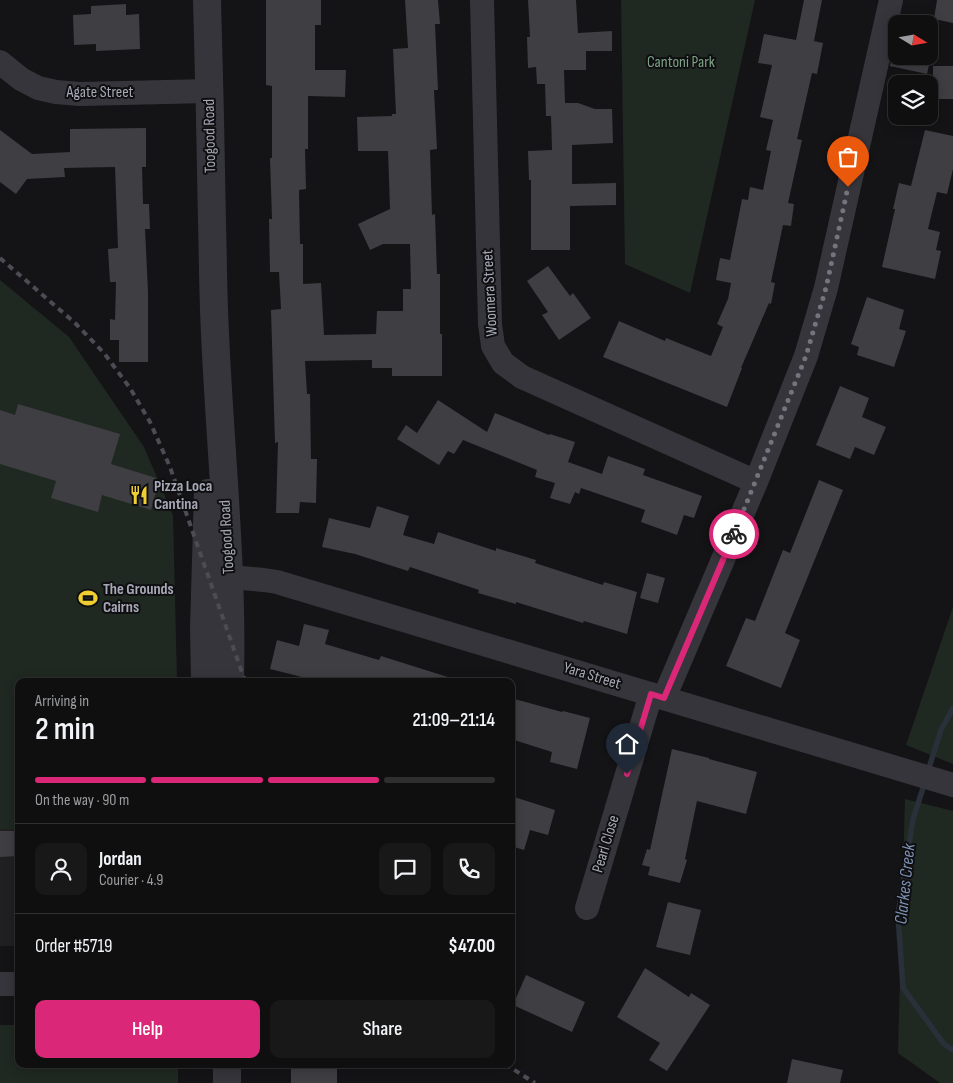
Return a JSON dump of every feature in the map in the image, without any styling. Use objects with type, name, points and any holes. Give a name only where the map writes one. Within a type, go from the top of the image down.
[{"type":"street","name":"Toogood Road","points":[[207,0],[215,333],[218,577],[231,635],[230,678]]},
{"type":"street","name":"Woomera Street","points":[[482,0],[490,324],[493,346],[503,363],[522,377],[756,482]]},
{"type":"street","name":"Pearl Close","points":[[587,908],[657,696],[756,482],[806,356],[826,288],[890,0]]},
{"type":"street","name":"Agate Street","points":[[0,62],[21,79],[38,88],[56,92],[80,94],[209,92]]},
{"type":"street","name":"Toogood Road","points":[[205,678],[204,639],[218,577]]},
{"type":"street","name":"Yara Street","points":[[218,577],[277,582],[951,784]]},
{"type":"street","points":[[0,984],[15,984]]},
{"type":"street","points":[[227,1068],[228,1083]]},
{"type":"shaded area","points":[[15,828],[15,946],[0,946],[0,829]]},
{"type":"green space","name":"Cantoni Park","points":[[621,0],[755,0],[690,293],[625,264]]},
{"type":"green space","name":"The Grounds Cairns","points":[[0,280],[69,337],[144,447],[173,515],[177,678],[15,678],[15,829],[0,829]]},
{"type":"green space","points":[[953,607],[953,764],[906,745]]},
{"type":"green space","points":[[905,799],[953,811],[953,1083],[940,1083],[898,1053]]},
{"type":"green space","points":[[0,1025],[15,1025],[15,1068],[178,1068],[178,1083],[0,1083]]},
{"type":"building","points":[[266,0],[321,0],[321,25],[315,25],[315,70],[346,70],[345,97],[308,96],[308,149],[305,149],[306,189],[299,190],[300,244],[303,244],[303,284],[321,283],[324,335],[376,334],[377,311],[403,311],[403,289],[411,289],[410,244],[383,244],[370,250],[358,224],[390,209],[388,151],[358,151],[357,117],[392,116],[392,114],[396,114],[393,49],[408,48],[405,0],[438,0],[440,24],[435,24],[438,90],[434,90],[437,149],[430,150],[432,215],[435,214],[437,274],[440,274],[442,376],[392,376],[392,368],[372,368],[372,360],[305,361],[307,394],[310,394],[311,459],[317,459],[316,503],[300,502],[299,513],[276,513],[278,442],[275,443],[271,310],[281,309],[279,272],[270,272],[269,219],[272,219],[270,158],[272,158],[272,86],[266,85]]},
{"type":"building","points":[[528,0],[576,0],[578,33],[612,31],[612,51],[586,51],[586,70],[564,70],[565,103],[578,103],[595,109],[612,109],[613,143],[572,145],[572,184],[616,183],[616,205],[570,206],[570,250],[531,250],[531,180],[529,180],[528,151],[552,150],[551,116],[546,116],[545,84],[537,84],[536,67],[528,68],[527,37],[530,37]]},
{"type":"building","points":[[804,0],[822,0],[814,41],[823,43],[817,74],[812,73],[797,139],[802,140],[788,203],[794,204],[791,226],[783,225],[771,282],[775,283],[771,304],[769,303],[741,368],[727,407],[603,357],[619,321],[665,341],[666,338],[711,356],[723,327],[717,324],[728,299],[731,283],[716,280],[720,258],[730,260],[742,199],[748,200],[750,187],[763,190],[771,151],[766,150],[773,120],[760,117],[772,65],[758,63],[764,34],[796,40]]},
{"type":"building","points":[[937,0],[953,0],[953,23],[938,20],[938,15],[935,15]]},
{"type":"building","points":[[126,4],[126,15],[139,14],[140,49],[96,51],[96,44],[74,45],[73,15],[91,14],[91,6]]},
{"type":"building","points":[[890,65],[929,65],[927,74]]},
{"type":"building","points":[[933,66],[953,66],[953,99],[938,99],[938,75],[933,75]]},
{"type":"building","points":[[146,128],[146,167],[142,167],[143,204],[149,204],[150,229],[145,229],[148,291],[148,362],[119,362],[119,340],[110,340],[110,319],[115,320],[116,282],[110,282],[108,249],[118,248],[115,167],[64,168],[65,177],[27,179],[16,194],[0,182],[0,130],[32,154],[70,152],[70,129]]},
{"type":"building","points":[[925,130],[953,136],[953,169],[947,194],[937,192],[928,229],[940,232],[936,250],[941,251],[935,279],[882,267],[899,183],[911,186]]},
{"type":"building","points":[[548,266],[570,296],[573,293],[591,318],[559,340],[542,315],[548,312],[527,281]]},
{"type":"building","points":[[867,297],[904,310],[899,329],[906,331],[894,367],[857,355],[859,347],[851,344]]},
{"type":"building","points":[[840,386],[869,398],[862,417],[886,427],[874,455],[855,447],[850,459],[816,445]]},
{"type":"building","points":[[438,400],[487,432],[495,413],[549,435],[575,442],[568,462],[602,474],[608,456],[645,469],[643,475],[702,496],[694,518],[684,515],[677,535],[641,522],[645,510],[581,488],[579,494],[575,492],[570,504],[550,498],[555,483],[535,477],[537,470],[463,440],[454,454],[448,451],[439,465],[397,439],[406,425],[417,433]]},
{"type":"building","points":[[18,404],[120,434],[111,464],[156,478],[153,487],[157,488],[151,510],[102,495],[98,512],[51,498],[56,481],[0,464],[0,410],[15,415]]},
{"type":"building","points":[[819,480],[843,490],[785,633],[800,640],[781,688],[726,666],[746,618],[755,621],[783,550],[790,553]]},
{"type":"building","points":[[377,506],[409,516],[403,535],[434,544],[438,532],[496,551],[496,548],[536,560],[535,563],[603,585],[604,582],[637,592],[627,634],[478,593],[479,590],[410,567],[408,571],[355,554],[322,547],[329,518],[370,528]]},
{"type":"building","points":[[647,573],[665,578],[658,603],[640,598]]},
{"type":"building","points":[[304,624],[329,630],[325,644],[379,660],[381,656],[451,678],[306,678],[270,669],[277,640],[299,646]]},
{"type":"building","points":[[515,699],[590,718],[577,769],[550,762],[552,752],[515,740]]},
{"type":"building","points":[[672,749],[757,772],[746,814],[697,801],[685,859],[687,860],[680,883],[648,875],[650,867],[642,865],[647,849],[650,850]]},
{"type":"building","points":[[515,797],[555,810],[548,835],[530,830],[524,850],[515,847]]},
{"type":"building","points":[[0,831],[15,831],[15,856],[0,857]]},
{"type":"building","points":[[668,902],[701,910],[690,955],[656,947]]},
{"type":"building","points":[[645,968],[689,997],[691,993],[710,1005],[667,1071],[649,1060],[660,1043],[617,1017]]},
{"type":"building","points":[[526,975],[585,1002],[572,1032],[515,1006],[515,1000]]},
{"type":"building","points":[[792,1059],[843,1070],[840,1083],[787,1083]]},
{"type":"building","points":[[291,1068],[337,1068],[337,1083],[291,1083]]},
{"type":"waterway","name":"Clarkes Creek","points":[[928,771],[941,730],[953,708]]},
{"type":"waterway","name":"Clarkes Creek","points":[[925,782],[913,819],[898,915],[903,988],[944,1044],[953,1050]]},
{"type":"railway","points":[[0,258],[75,323],[104,353],[130,388],[150,422],[170,467],[244,678]]},
{"type":"railway","points":[[511,1068],[535,1083]]},
{"type":"way so far","points":[[734,534],[806,356],[826,288],[848,187]]},
{"type":"place","name":"Pizza Loca Cantina","points":[[139,495]]},
{"type":"place","name":"The Grounds Cairns","points":[[88,598]]},
{"type":"route","points":[[627,774],[651,694],[664,698],[734,534]]}]
